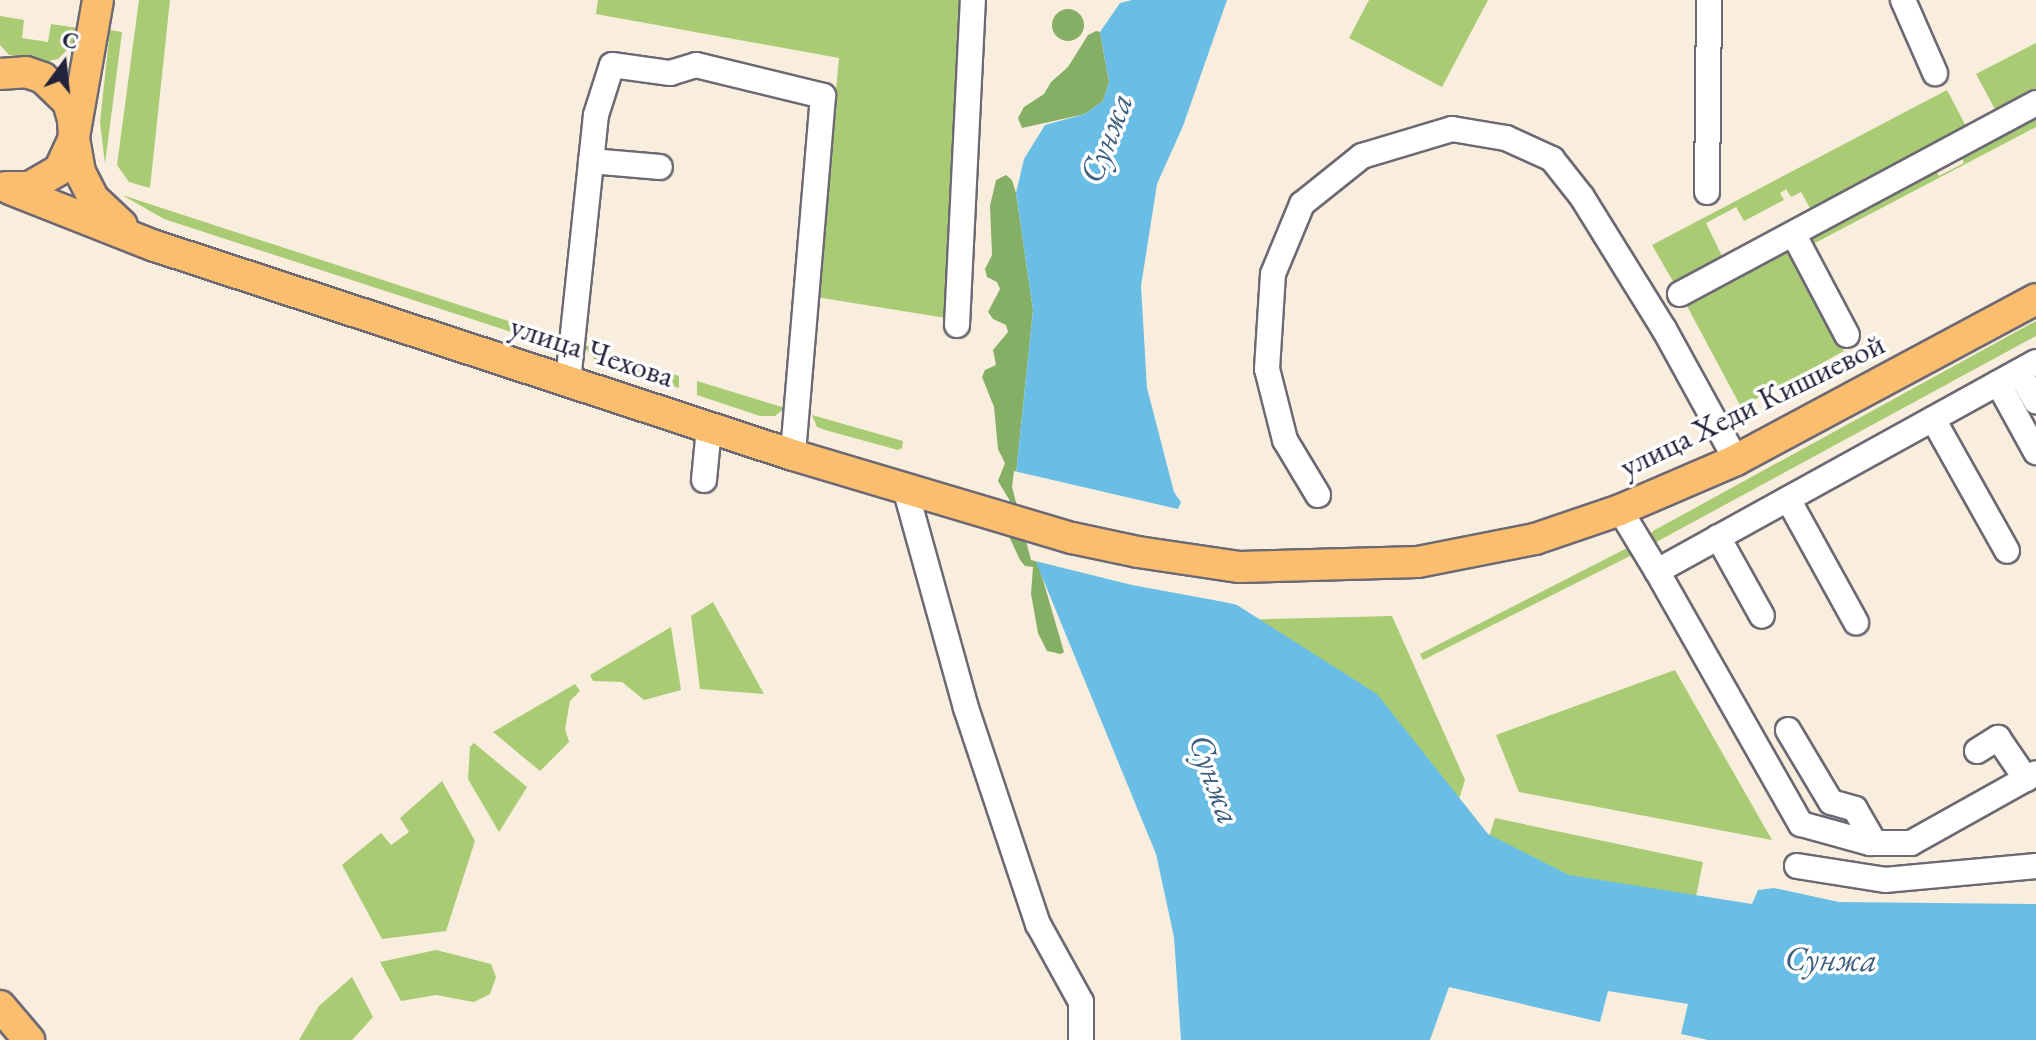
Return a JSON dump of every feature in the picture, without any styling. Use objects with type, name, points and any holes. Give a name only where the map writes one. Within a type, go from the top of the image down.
[{"type":"main road","points":[[5,187],[45,181],[59,170],[74,138],[98,0]]},
{"type":"main road","points":[[0,74],[26,72],[57,88],[73,119],[80,172],[94,199],[115,221],[155,246]]},
{"type":"main road","points":[[5,187],[155,246]]},
{"type":"main road","name":"улица Чехова","points":[[155,246],[793,455],[1008,519]]},
{"type":"main road","name":"улица Хеди Кишиевой","points":[[1008,519],[1072,538],[1193,562],[1298,568],[1371,566],[1464,554],[1535,539],[1620,510],[1736,460],[2036,299]]},
{"type":"main road","points":[[0,1006],[29,1040]]},
{"type":"street","points":[[957,325],[973,0]]},
{"type":"street","points":[[1707,192],[1709,0]]},
{"type":"street","points":[[1903,0],[1935,73]]},
{"type":"street","points":[[568,381],[596,115],[612,65],[670,73],[696,65],[823,96],[793,455]]},
{"type":"street","points":[[1680,294],[2036,103]]},
{"type":"street","points":[[1318,495],[1285,440],[1267,369],[1273,274],[1302,204],[1362,156],[1452,129],[1506,138],[1552,159],[1582,197],[1664,329],[1736,460]]},
{"type":"street","points":[[591,161],[660,167]]},
{"type":"street","points":[[1794,235],[1847,335]]},
{"type":"street","points":[[2017,373],[2036,402]]},
{"type":"street","points":[[1657,571],[2017,373]]},
{"type":"street","points":[[2017,373],[2036,452]]},
{"type":"street","points":[[1933,419],[2007,551]]},
{"type":"street","points":[[704,480],[709,428]]},
{"type":"street","points":[[905,488],[966,708],[1038,924],[1081,1002],[1081,1040]]},
{"type":"street","points":[[1788,499],[1856,622]]},
{"type":"street","points":[[1620,510],[1801,824],[1875,843],[1911,843],[2031,776],[1998,738],[1977,751]]},
{"type":"street","points":[[1718,537],[1762,616]]},
{"type":"street","points":[[1788,730],[1831,802],[1855,809],[1875,843]]},
{"type":"street","points":[[1797,866],[1885,880],[2036,866]]},
{"type":"green space","points":[[139,0],[170,0],[150,188],[129,182],[117,165]]},
{"type":"green space","points":[[598,0],[964,0],[946,318],[816,297],[839,58],[596,14]]},
{"type":"green space","points":[[1369,0],[1488,0],[1442,87],[1349,38]]},
{"type":"green space","points":[[1068,9],[1079,14],[1084,25],[1079,36],[1068,41],[1057,36],[1052,25],[1057,14]]},
{"type":"green space","points":[[0,16],[24,20],[22,38],[48,42],[51,24],[78,28],[74,43],[58,59],[44,62],[9,55],[0,45]]},
{"type":"green space","points":[[110,30],[122,32],[105,164],[100,122]]},
{"type":"green space","points":[[1100,32],[1109,82],[1103,101],[1085,114],[1022,128],[1018,118],[1024,107],[1044,94],[1051,82],[1068,67],[1088,35]]},
{"type":"green space","points":[[2036,43],[2036,92],[1997,113],[1976,74]]},
{"type":"green space","points":[[1947,90],[1967,128],[1811,210],[1801,192],[1791,197],[1786,189],[1780,193],[1784,200],[1744,221],[1736,207],[1706,223],[1723,258],[1674,283],[1652,245]]},
{"type":"green space","points":[[2036,111],[2036,127],[1813,244],[1809,237],[1933,166],[1939,176],[1964,163],[1959,152]]},
{"type":"green space","points":[[1006,175],[1012,180],[1016,193],[1033,310],[1015,484],[1064,652],[1061,654],[1047,651],[1038,633],[1031,594],[1033,567],[1025,566],[1020,560],[1007,532],[1010,501],[998,481],[1005,463],[998,449],[994,407],[982,377],[985,370],[996,365],[993,350],[1008,332],[1006,325],[993,319],[988,312],[1000,289],[997,282],[987,277],[985,269],[992,255],[990,206],[996,180]]},
{"type":"green space","points":[[122,195],[561,338],[552,344],[545,343],[164,219]]},
{"type":"green space","points":[[1786,247],[1844,351],[1741,407],[1687,306],[1707,295],[1704,288]]},
{"type":"green space","points":[[2036,321],[2036,336],[1649,546],[1648,537],[1653,531]]},
{"type":"green space","points":[[582,344],[679,376],[679,388],[595,360]]},
{"type":"green space","points":[[697,381],[785,408],[775,416],[760,416],[697,395]]},
{"type":"green space","points":[[812,415],[903,441],[902,448],[898,450],[825,430],[817,427]]},
{"type":"green space","points":[[1631,546],[1638,552],[1423,660],[1420,654]]},
{"type":"green space","points":[[713,602],[764,694],[700,689],[691,616]]},
{"type":"green space","points":[[1392,616],[1465,780],[1384,1040],[1231,620]]},
{"type":"green space","points":[[671,627],[681,690],[644,700],[622,682],[593,681],[590,675]]},
{"type":"green space","points":[[1675,670],[1772,840],[1519,792],[1496,735]]},
{"type":"green space","points":[[575,684],[580,691],[570,701],[565,729],[569,742],[540,771],[493,732]]},
{"type":"green space","points":[[474,743],[527,787],[499,832],[468,779],[470,747]]},
{"type":"green space","points":[[442,781],[475,841],[446,931],[382,939],[342,865],[381,833],[391,845],[409,832],[400,818]]},
{"type":"green space","points":[[1495,818],[1703,862],[1676,995],[1451,959]]},
{"type":"green space","points":[[436,950],[491,964],[496,977],[490,994],[474,1002],[436,995],[401,1001],[380,962]]},
{"type":"green space","points":[[352,977],[373,1017],[352,1040],[299,1040],[319,1006]]},
{"type":"water","name":"Сунжа","points":[[1132,0],[1227,0],[1183,126],[1157,184],[1141,286],[1147,388],[1174,492],[1181,502],[1171,526],[1211,598],[1237,605],[1377,694],[1488,834],[1569,875],[1752,904],[1758,890],[1774,888],[1839,902],[2036,904],[2036,1040],[1708,1040],[1681,1034],[1688,1004],[1608,991],[1600,1022],[1449,987],[1430,1040],[1181,1040],[1174,937],[1156,854],[1036,562],[1015,484],[1033,310],[1016,193],[1024,159],[1045,125],[1085,114],[1103,101],[1109,82],[1100,32],[1120,3]]},
{"type":"pier","points":[[1014,471],[1182,510],[1176,526],[1182,547],[1208,591],[1246,606],[1132,585],[1031,560],[1012,487]]}]
